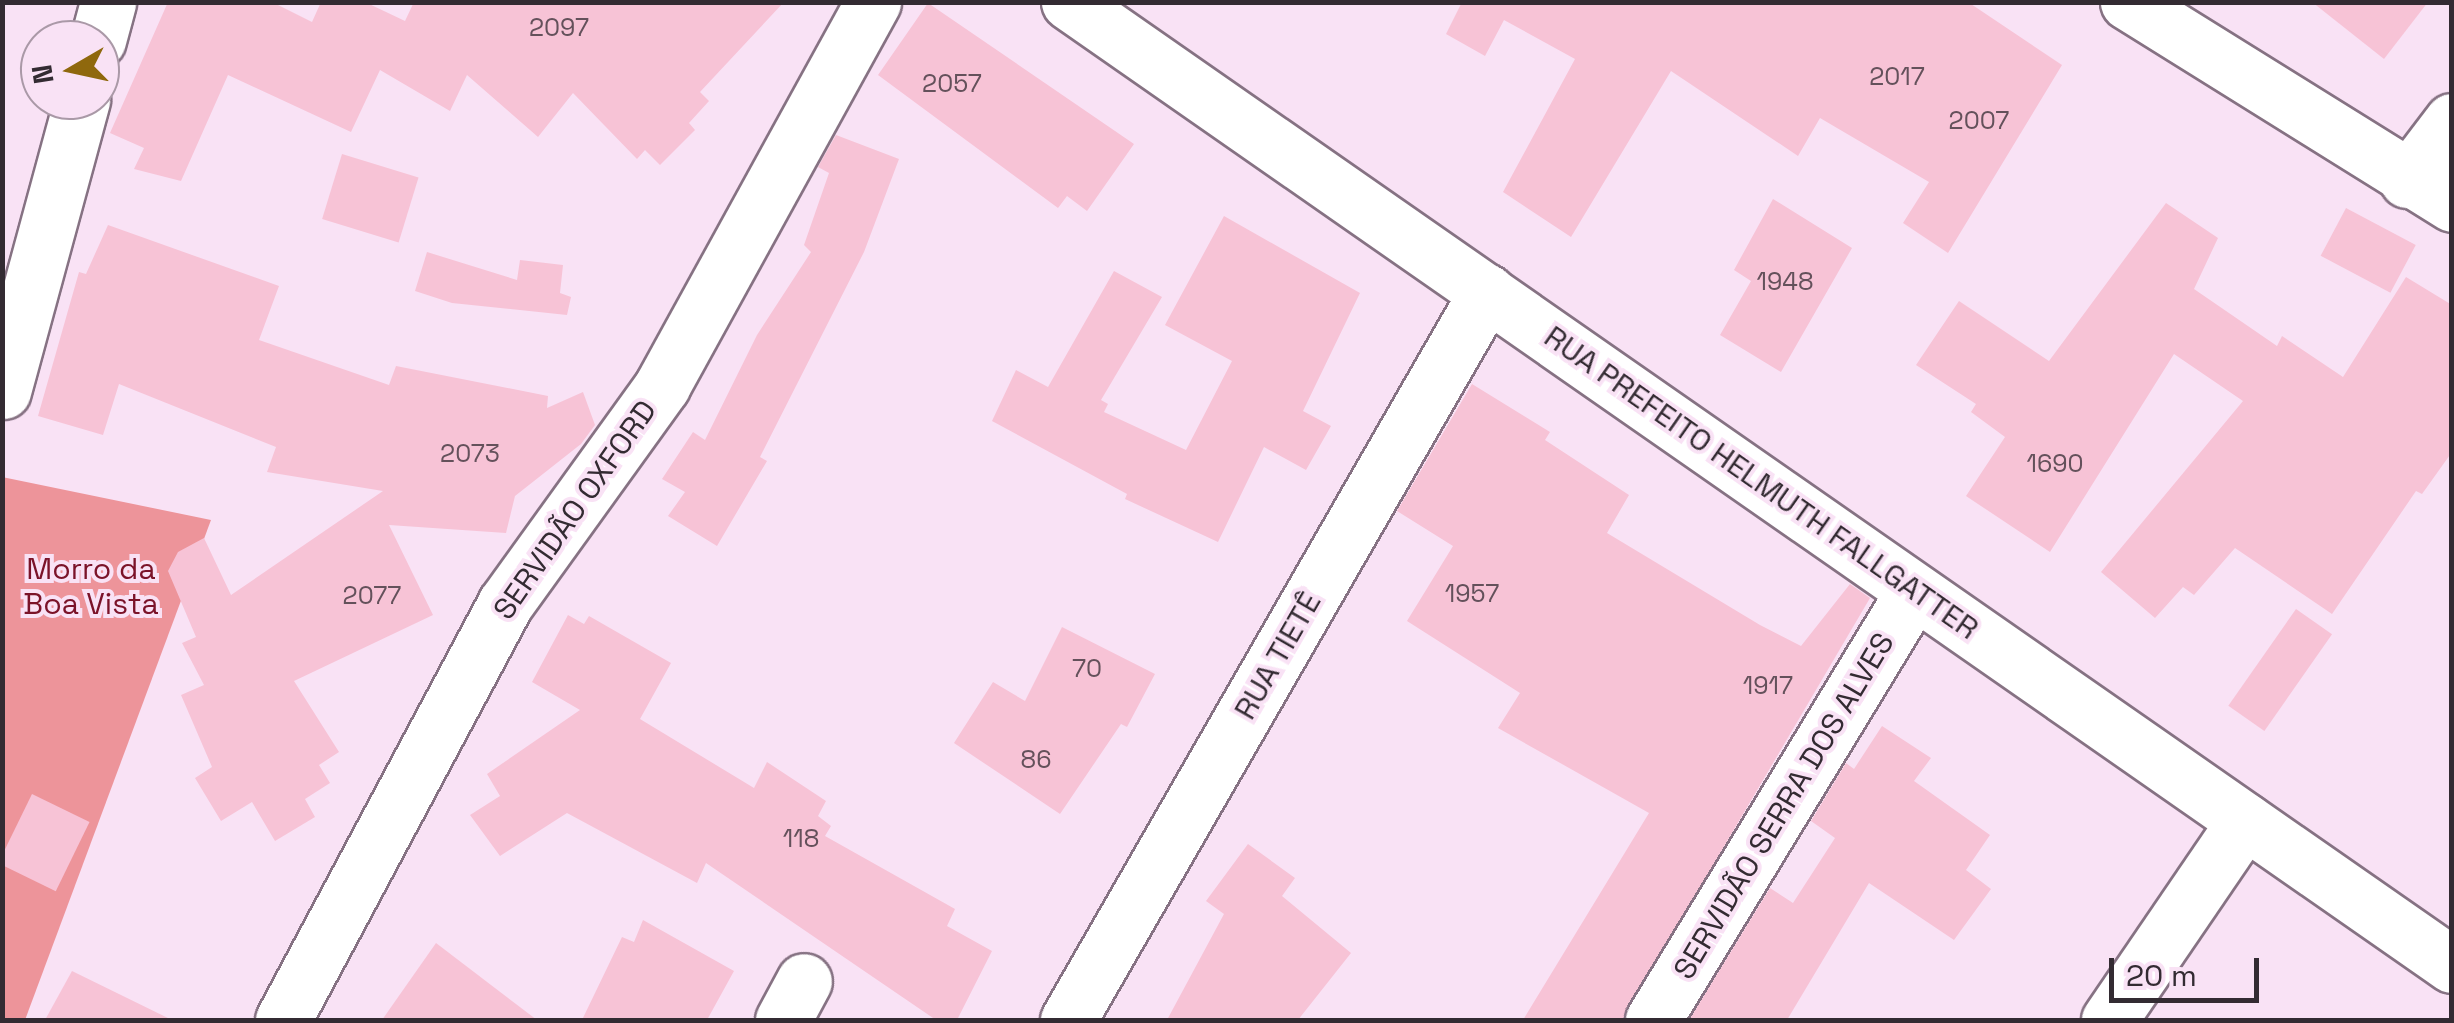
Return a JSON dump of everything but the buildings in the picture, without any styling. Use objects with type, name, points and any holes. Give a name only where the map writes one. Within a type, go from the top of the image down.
[{"type":"street","name":"SERVIDÃO OXFORD","points":[[283,1020],[505,604],[662,386],[873,2]]},
{"type":"street","name":"RUA PREFEITO HELMUTH FALLGATTER","points":[[1069,2],[2452,965]]},
{"type":"street","points":[[2128,2],[2429,192],[2452,121]]},
{"type":"street","points":[[3,391],[77,120]]},
{"type":"street","name":"RUA TIETÊ","points":[[1068,1020],[1487,292]]},
{"type":"street","name":"SERVIDÃO SERRA DOS ALVES","points":[[1653,1020],[1914,590]]},
{"type":"street","points":[[2109,1020],[2245,821]]},
{"type":"green space","name":"Morro da Boa Vista","points":[[2,477],[211,520],[25,1020],[2,1020]]}]
